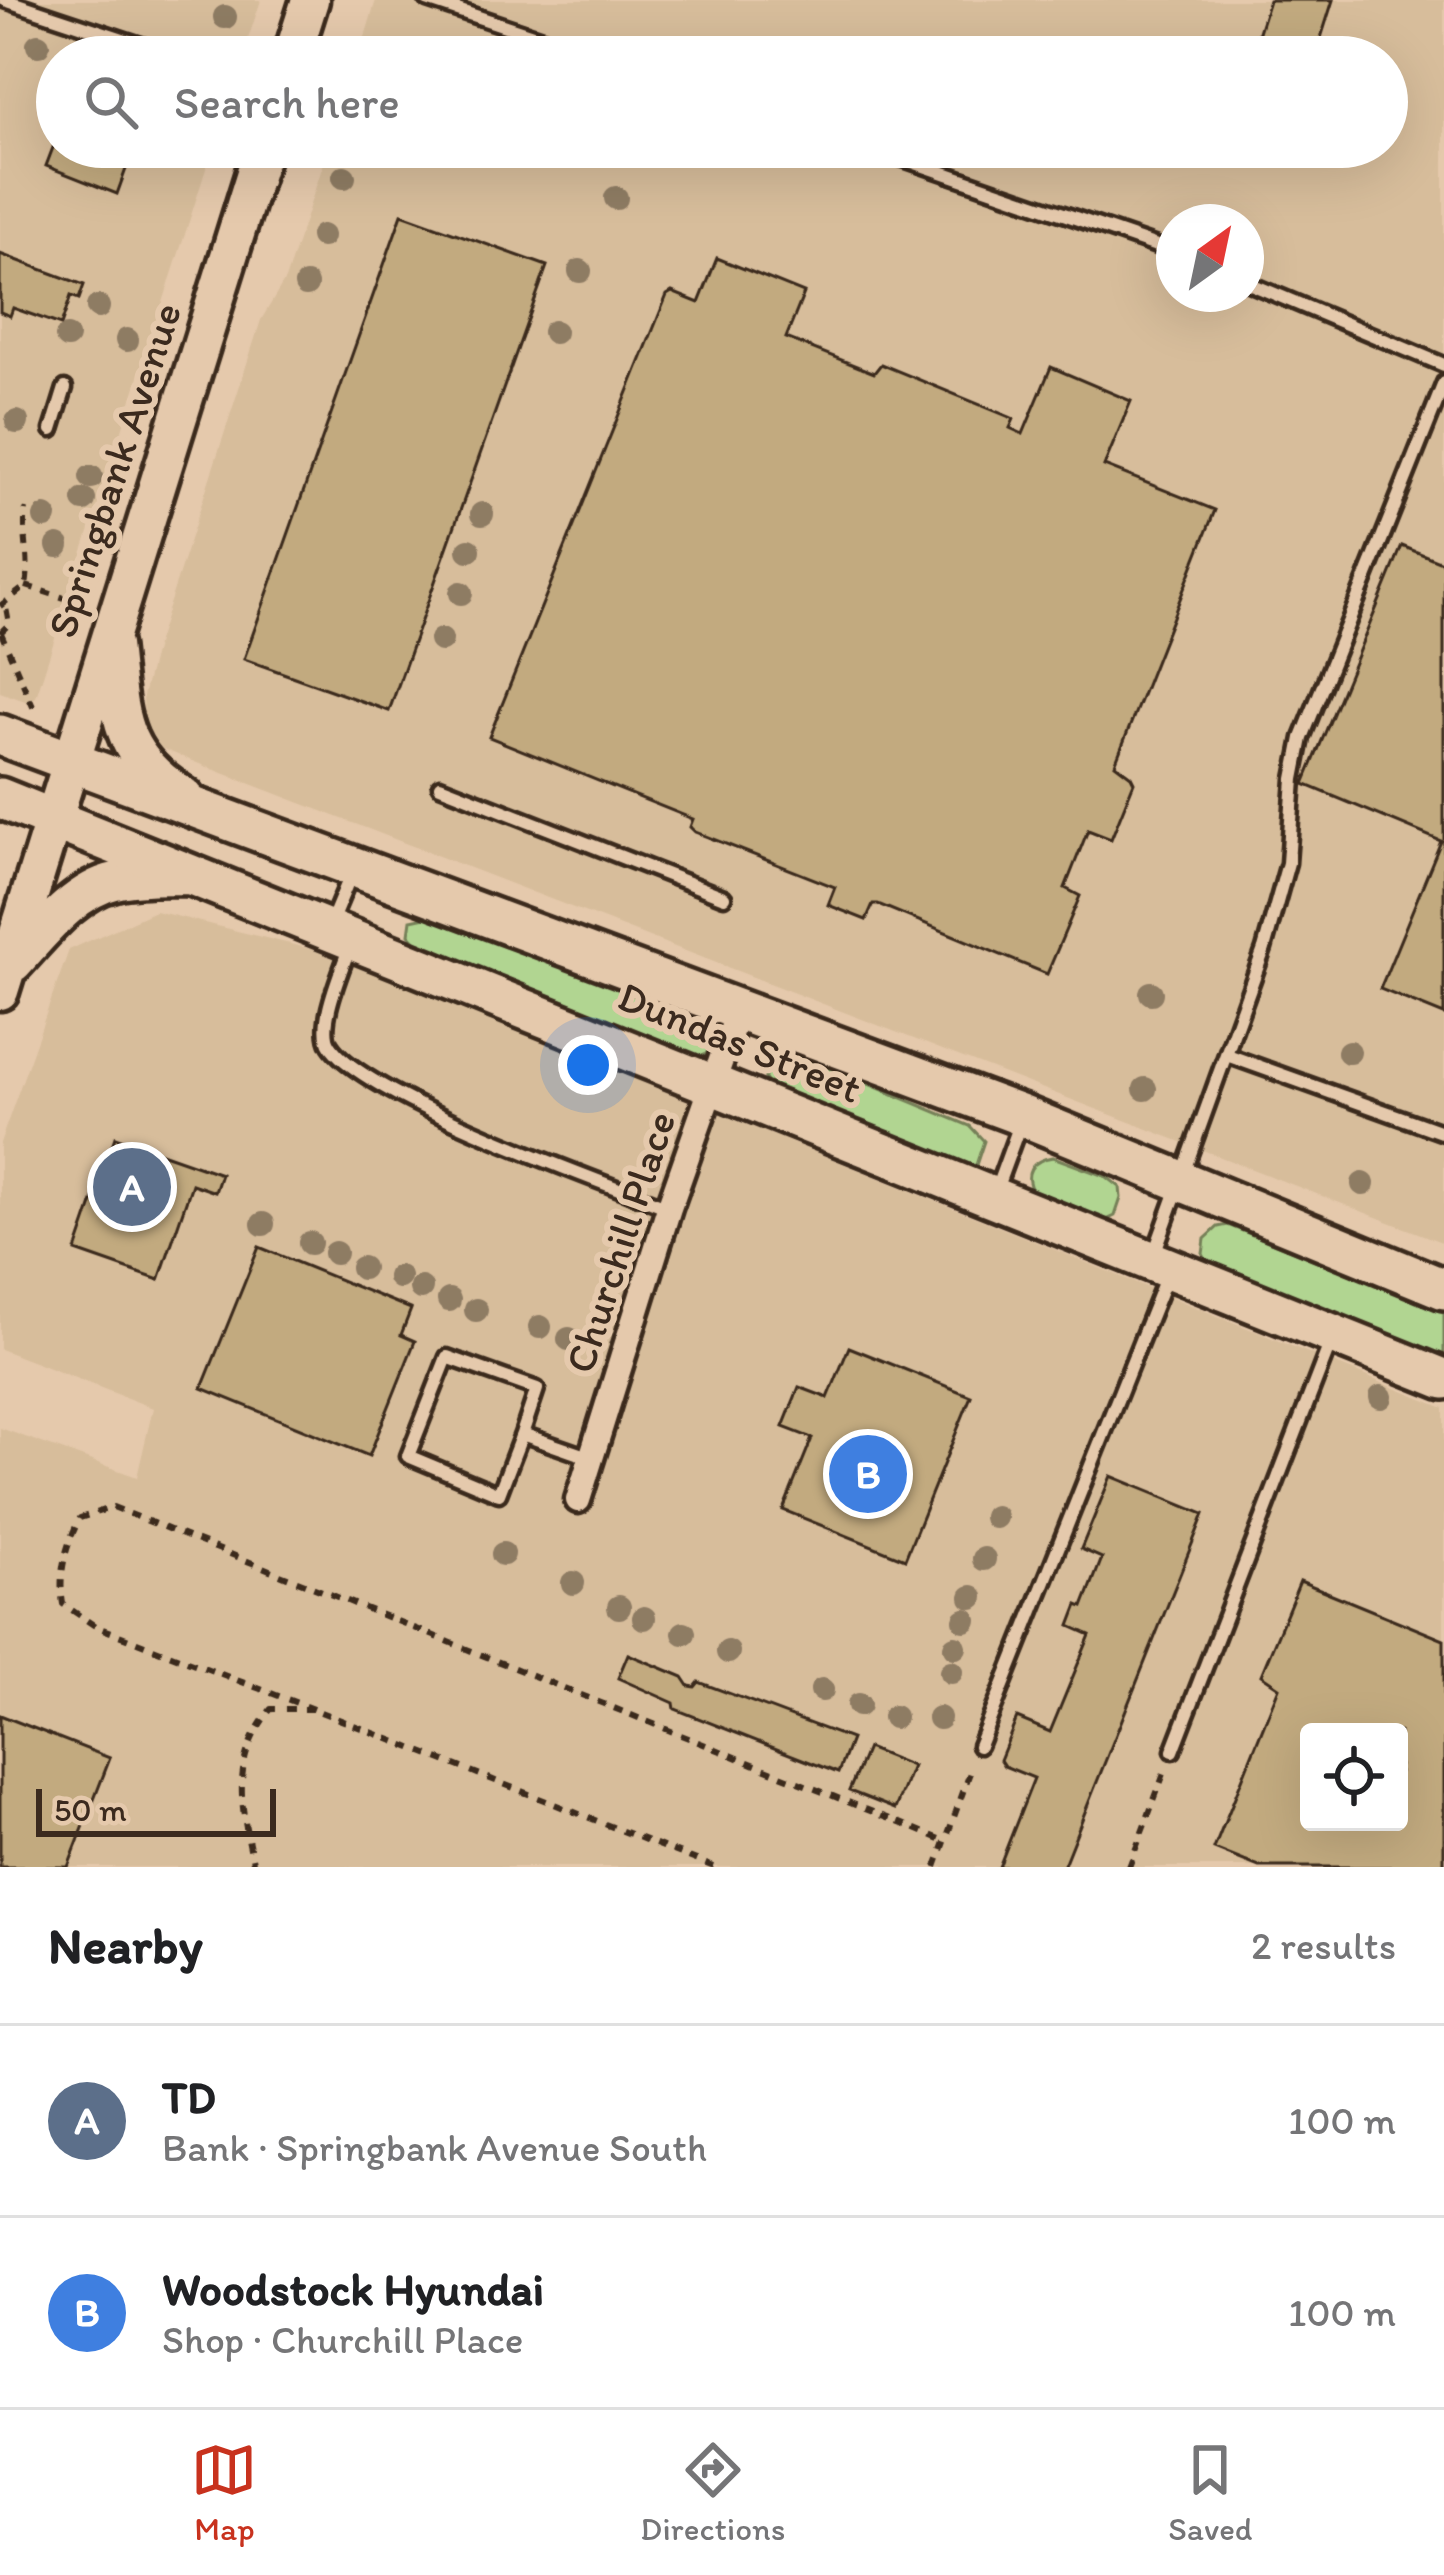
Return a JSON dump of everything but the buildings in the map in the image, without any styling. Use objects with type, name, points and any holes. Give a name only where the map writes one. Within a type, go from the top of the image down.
[{"type":"main road","points":[[299,36],[310,0]]},
{"type":"main road","name":"Springbank Avenue","points":[[4,981],[256,168]]},
{"type":"main road","points":[[110,630],[124,732],[145,769],[220,820]]},
{"type":"main road","name":"Dundas Street","points":[[0,735],[1022,1116],[1444,1288]]},
{"type":"main road","name":"Dundas Street","points":[[0,798],[1444,1379]]},
{"type":"main road","points":[[4,981],[58,916],[109,882],[190,876]]},
{"type":"street","name":"Churchill Place","points":[[578,1500],[669,1208],[739,1010]]},
{"type":"lane","points":[[5,0],[114,36]]},
{"type":"lane","points":[[427,0],[536,36]]},
{"type":"lane","points":[[930,168],[1156,246]]},
{"type":"lane","points":[[1264,290],[1444,365]]},
{"type":"lane","points":[[980,1746],[1160,1264],[1264,949],[1288,863],[1302,738],[1444,383]]},
{"type":"lane","points":[[52,430],[64,388]]},
{"type":"lane","points":[[440,786],[724,897]]},
{"type":"lane","points":[[352,870],[325,1025],[328,1043],[360,1074],[528,1153],[669,1208]]},
{"type":"lane","points":[[1227,1055],[1444,1133]]},
{"type":"lane","points":[[994,1196],[1022,1116]]},
{"type":"lane","points":[[1173,1751],[1334,1334]]},
{"type":"lane","points":[[447,1357],[537,1389],[522,1434],[499,1494],[408,1456],[447,1357]]},
{"type":"lane","points":[[522,1434],[591,1457]]},
{"type":"path","points":[[26,508],[31,559],[26,586],[3,604],[9,624],[0,633],[34,710]]},
{"type":"path","points":[[26,586],[71,600]]},
{"type":"path","points":[[714,1867],[95,1626],[63,1604],[68,1542],[80,1518],[113,1507],[945,1841]]},
{"type":"path","points":[[255,1867],[240,1769],[251,1734],[271,1709],[313,1709]]},
{"type":"path","points":[[936,1867],[980,1746]]},
{"type":"path","points":[[1129,1867],[1173,1751]]},
{"type":"shaded area","points":[[0,0],[261,0],[249,36],[36,36],[36,168],[206,168],[36,697],[28,702],[0,692]]},
{"type":"shaded area","points":[[376,0],[1444,0],[1444,1243],[161,748],[144,722],[143,696],[261,320],[285,280],[322,168],[1408,168],[1408,36],[365,36]]},
{"type":"shaded area","points":[[155,911],[323,952],[1444,1408],[1444,1867],[0,1867],[0,1428],[137,1477],[153,1408],[0,1349],[0,1143],[69,950]]},
{"type":"green space","points":[[430,916],[698,1014],[712,1023],[714,1044],[705,1055],[692,1058],[420,946],[409,934],[411,920]]},
{"type":"green space","points":[[780,1052],[794,1053],[970,1126],[984,1141],[976,1165],[965,1167],[773,1091],[765,1079],[765,1066]]},
{"type":"green space","points":[[1053,1157],[1107,1177],[1120,1187],[1115,1216],[1102,1222],[1034,1194],[1031,1169]]},
{"type":"green space","points":[[1228,1225],[1444,1312],[1444,1359],[1208,1264],[1203,1254],[1205,1239]]},
{"type":"place","name":"TD","points":[[132,1187]]},
{"type":"place","name":"Woodstock Hyundai","points":[[868,1474]]}]
